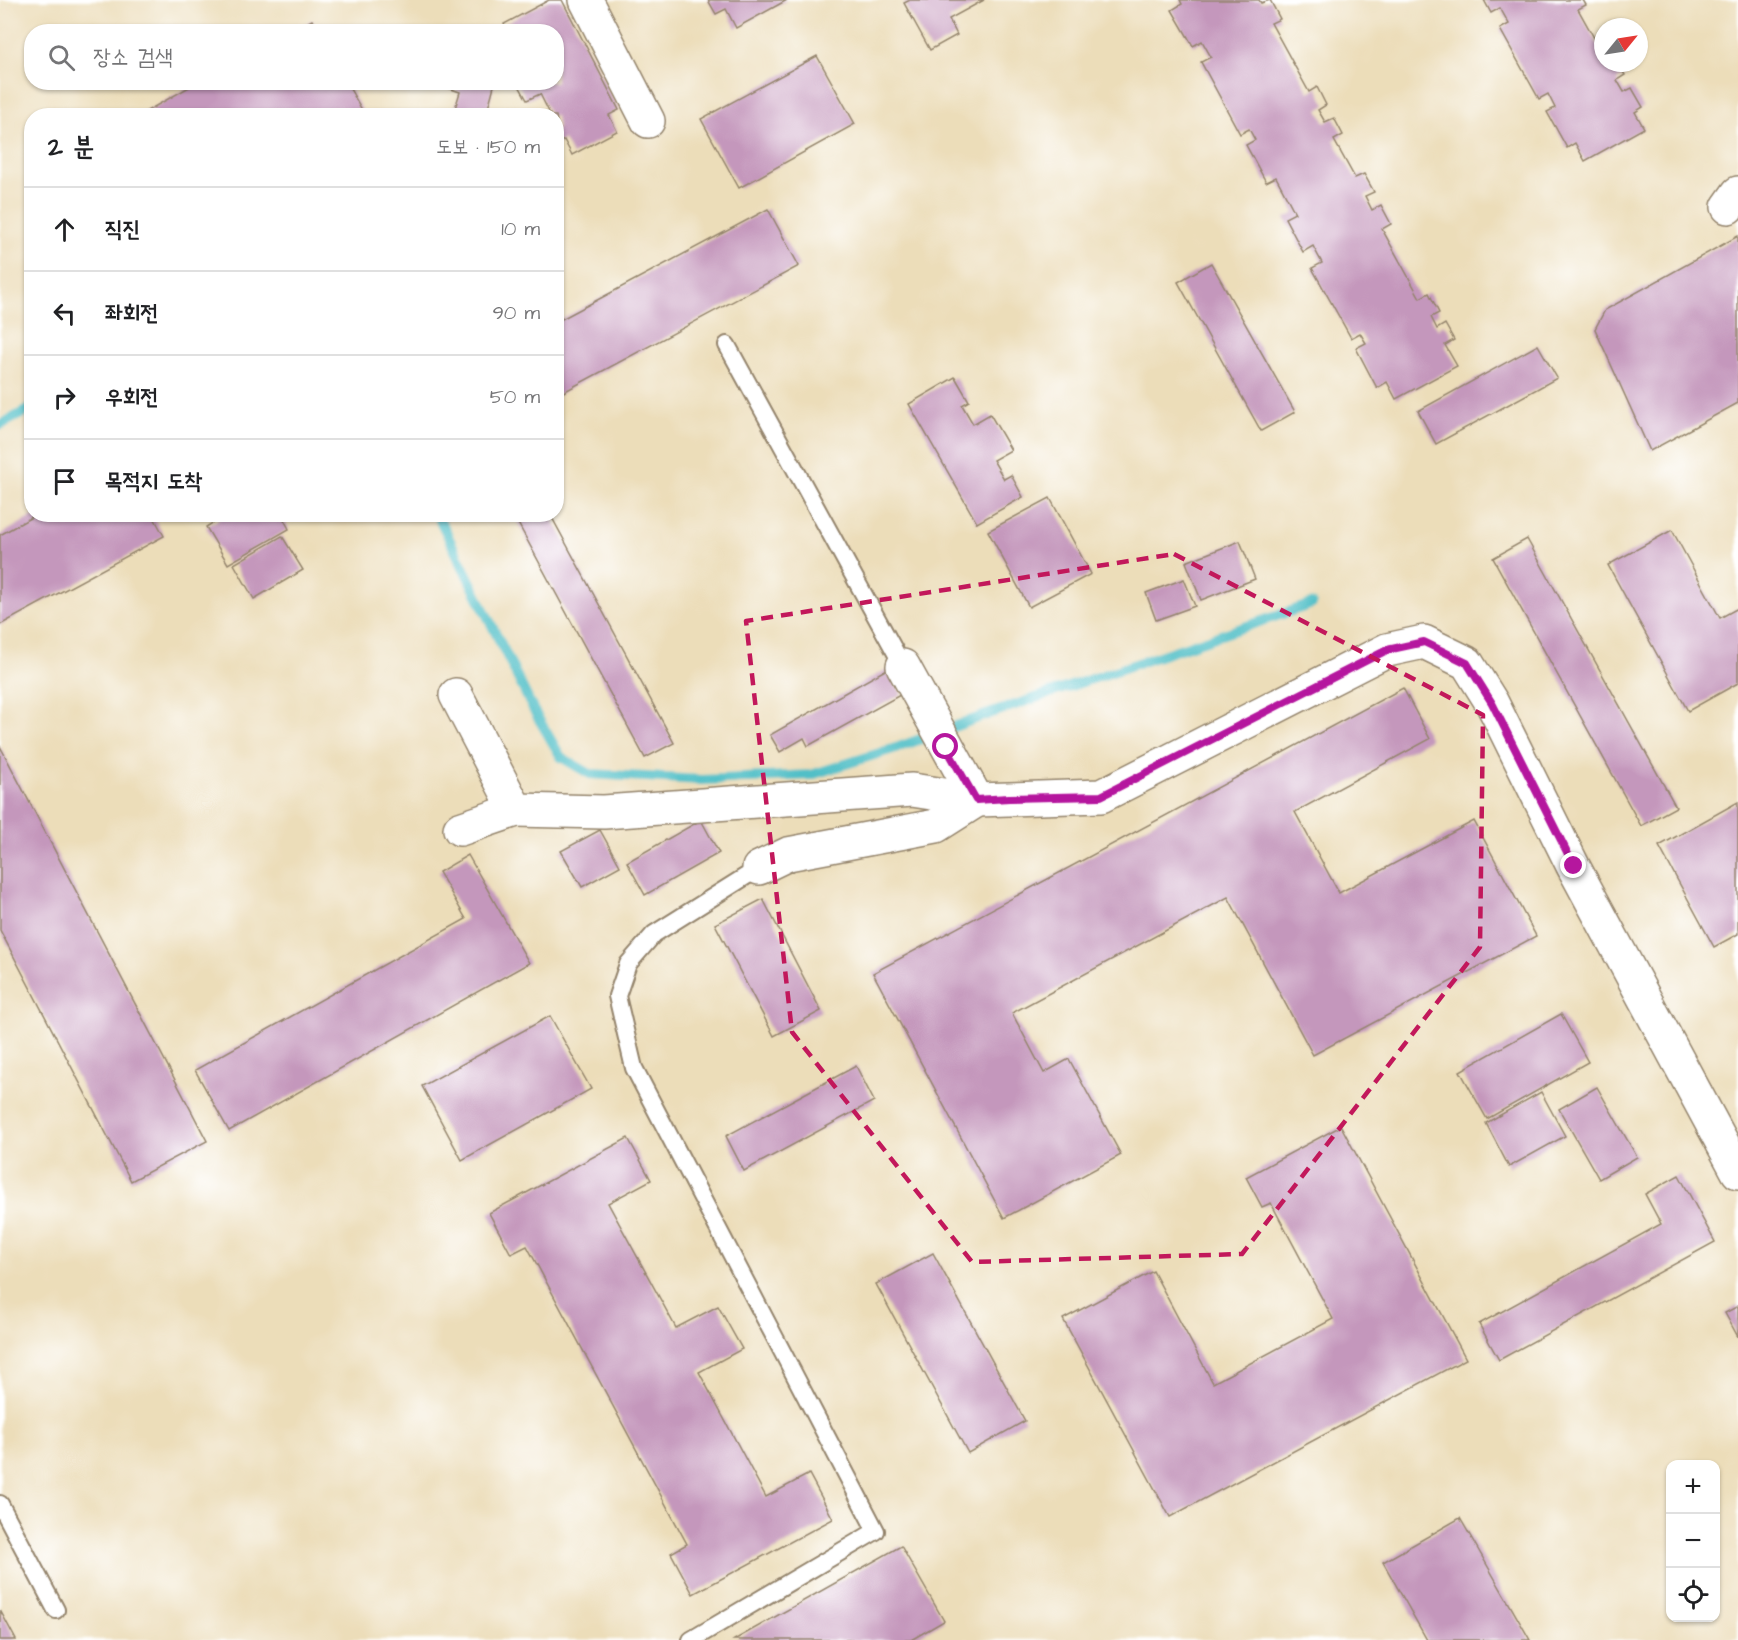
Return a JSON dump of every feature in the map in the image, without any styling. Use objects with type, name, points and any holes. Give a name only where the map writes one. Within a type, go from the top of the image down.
[{"type":"street","points":[[586,0],[648,120]]},
{"type":"street","points":[[459,829],[516,810],[604,812],[912,790],[976,800],[1101,796],[1387,650],[1424,642],[1467,663],[1492,703],[1574,866],[1738,1172]]},
{"type":"street","points":[[903,666],[976,800]]},
{"type":"street","points":[[456,695],[516,810]]},
{"type":"street","points":[[759,868],[788,854],[936,826],[976,800]]},
{"type":"lane","points":[[727,345],[903,666]]},
{"type":"lane","points":[[691,1640],[876,1531],[634,1068],[617,996],[628,964],[654,934],[759,868]]},
{"type":"lane","points":[[0,1504],[56,1610]]},
{"type":"highlighted area","points":[[1174,554],[1483,715],[1480,947],[1242,1254],[972,1262],[792,1032],[746,621]]},
{"type":"building","points":[[549,0],[562,0],[619,110],[609,115],[617,131],[572,155],[564,140],[564,108],[547,108],[540,94],[527,100],[521,90],[564,90],[564,24],[504,24]]},
{"type":"building","points":[[708,0],[787,0],[736,28],[726,9],[716,14]]},
{"type":"building","points":[[910,0],[984,0],[949,19],[957,35],[930,50],[904,3]]},
{"type":"building","points":[[1180,0],[1259,0],[1261,3],[1270,0],[1280,19],[1271,23],[1309,92],[1317,87],[1326,105],[1318,110],[1325,122],[1334,118],[1343,135],[1334,140],[1355,178],[1364,174],[1374,192],[1365,196],[1372,210],[1381,205],[1391,224],[1382,229],[1420,298],[1429,293],[1439,313],[1431,317],[1437,329],[1445,324],[1454,340],[1445,345],[1457,366],[1396,399],[1387,382],[1377,388],[1356,348],[1366,343],[1360,333],[1351,338],[1312,268],[1322,263],[1313,246],[1303,252],[1285,218],[1295,213],[1276,177],[1266,182],[1246,145],[1255,140],[1249,129],[1240,134],[1201,62],[1211,57],[1202,41],[1193,46],[1172,10],[1182,4]]},
{"type":"building","points":[[1484,0],[1583,0],[1586,5],[1578,9],[1594,38],[1594,72],[1623,72],[1625,75],[1617,80],[1624,92],[1632,88],[1643,107],[1635,112],[1644,128],[1585,161],[1575,143],[1567,148],[1547,112],[1555,108],[1548,94],[1539,99],[1500,29],[1509,24],[1500,8],[1491,13]]},
{"type":"building","points":[[817,56],[855,124],[739,188],[701,119]]},
{"type":"building","points":[[184,90],[351,90],[361,108],[152,108]]},
{"type":"building","points":[[454,90],[493,90],[488,108],[455,108],[460,92]]},
{"type":"building","points":[[768,209],[799,266],[564,392],[564,318]]},
{"type":"building","points":[[1738,236],[1738,403],[1650,451],[1595,329],[1605,310]]},
{"type":"building","points":[[1211,263],[1295,412],[1261,431],[1178,282]]},
{"type":"building","points":[[1538,345],[1557,378],[1436,444],[1418,411]]},
{"type":"building","points":[[955,377],[969,401],[962,405],[973,424],[990,414],[1011,450],[993,460],[1004,479],[1011,475],[1023,497],[977,523],[909,404]]},
{"type":"building","points":[[1050,498],[1091,574],[1029,607],[988,531]]},
{"type":"building","points":[[24,521],[156,522],[164,536],[0,625],[0,535]]},
{"type":"building","points":[[214,522],[285,522],[289,529],[228,564],[206,527]]},
{"type":"building","points":[[517,522],[554,522],[674,743],[645,758]]},
{"type":"building","points":[[1672,530],[1720,618],[1738,608],[1738,683],[1688,711],[1608,565]]},
{"type":"building","points":[[282,536],[303,570],[254,599],[234,564]]},
{"type":"building","points":[[1527,539],[1676,807],[1641,826],[1493,558]]},
{"type":"building","points":[[1240,541],[1255,579],[1201,600],[1186,562]]},
{"type":"building","points":[[1184,579],[1195,606],[1156,620],[1146,593]]},
{"type":"building","points":[[887,669],[902,694],[808,746],[804,738],[780,752],[770,735]]},
{"type":"building","points":[[1403,688],[1430,739],[1295,812],[1339,893],[1474,821],[1536,936],[1313,1055],[1228,897],[1012,1013],[1044,1073],[1069,1059],[1121,1155],[1004,1218],[873,973]]},
{"type":"building","points":[[0,746],[207,1141],[131,1181],[0,930]]},
{"type":"building","points":[[1738,802],[1738,934],[1714,947],[1659,846]]},
{"type":"building","points":[[701,820],[719,853],[645,895],[627,862]]},
{"type":"building","points":[[600,830],[620,866],[582,887],[561,851]]},
{"type":"building","points":[[468,855],[529,963],[229,1131],[195,1070],[466,919],[439,872]]},
{"type":"building","points":[[763,899],[821,1011],[774,1036],[715,924]]},
{"type":"building","points":[[1561,1014],[1588,1062],[1487,1119],[1460,1071]]},
{"type":"building","points":[[550,1016],[591,1089],[462,1160],[422,1086]]},
{"type":"building","points":[[856,1066],[874,1101],[744,1171],[726,1136]]},
{"type":"building","points":[[1597,1087],[1637,1157],[1599,1179],[1559,1109]]},
{"type":"building","points":[[1541,1092],[1565,1136],[1509,1167],[1486,1123]]},
{"type":"building","points":[[1341,1126],[1466,1359],[1170,1517],[1063,1319],[1153,1271],[1213,1383],[1333,1319],[1271,1203],[1262,1207],[1246,1177]]},
{"type":"building","points":[[628,1138],[651,1180],[608,1203],[676,1328],[718,1306],[742,1349],[699,1372],[766,1497],[809,1474],[833,1519],[693,1594],[671,1553],[687,1544],[527,1246],[511,1254],[489,1213]]},
{"type":"building","points":[[1679,1175],[1715,1242],[1499,1360],[1479,1324],[1661,1224],[1645,1194]]},
{"type":"building","points":[[933,1253],[1025,1421],[968,1453],[876,1284]]},
{"type":"building","points":[[1738,1306],[1738,1337],[1725,1313]]},
{"type":"building","points":[[1460,1518],[1530,1640],[1427,1640],[1383,1562]]},
{"type":"building","points":[[901,1546],[944,1621],[911,1640],[734,1640]]},
{"type":"building","points":[[0,1610],[16,1640],[0,1640]]},
{"type":"waterway","points":[[0,425],[24,412]]},
{"type":"waterway","points":[[441,522],[534,711],[561,757],[590,774],[702,780],[811,775],[899,747],[1312,604]]},
{"type":"route","points":[[946,747],[976,800],[1101,796],[1387,650],[1424,642],[1467,663],[1492,703],[1574,866]]}]
